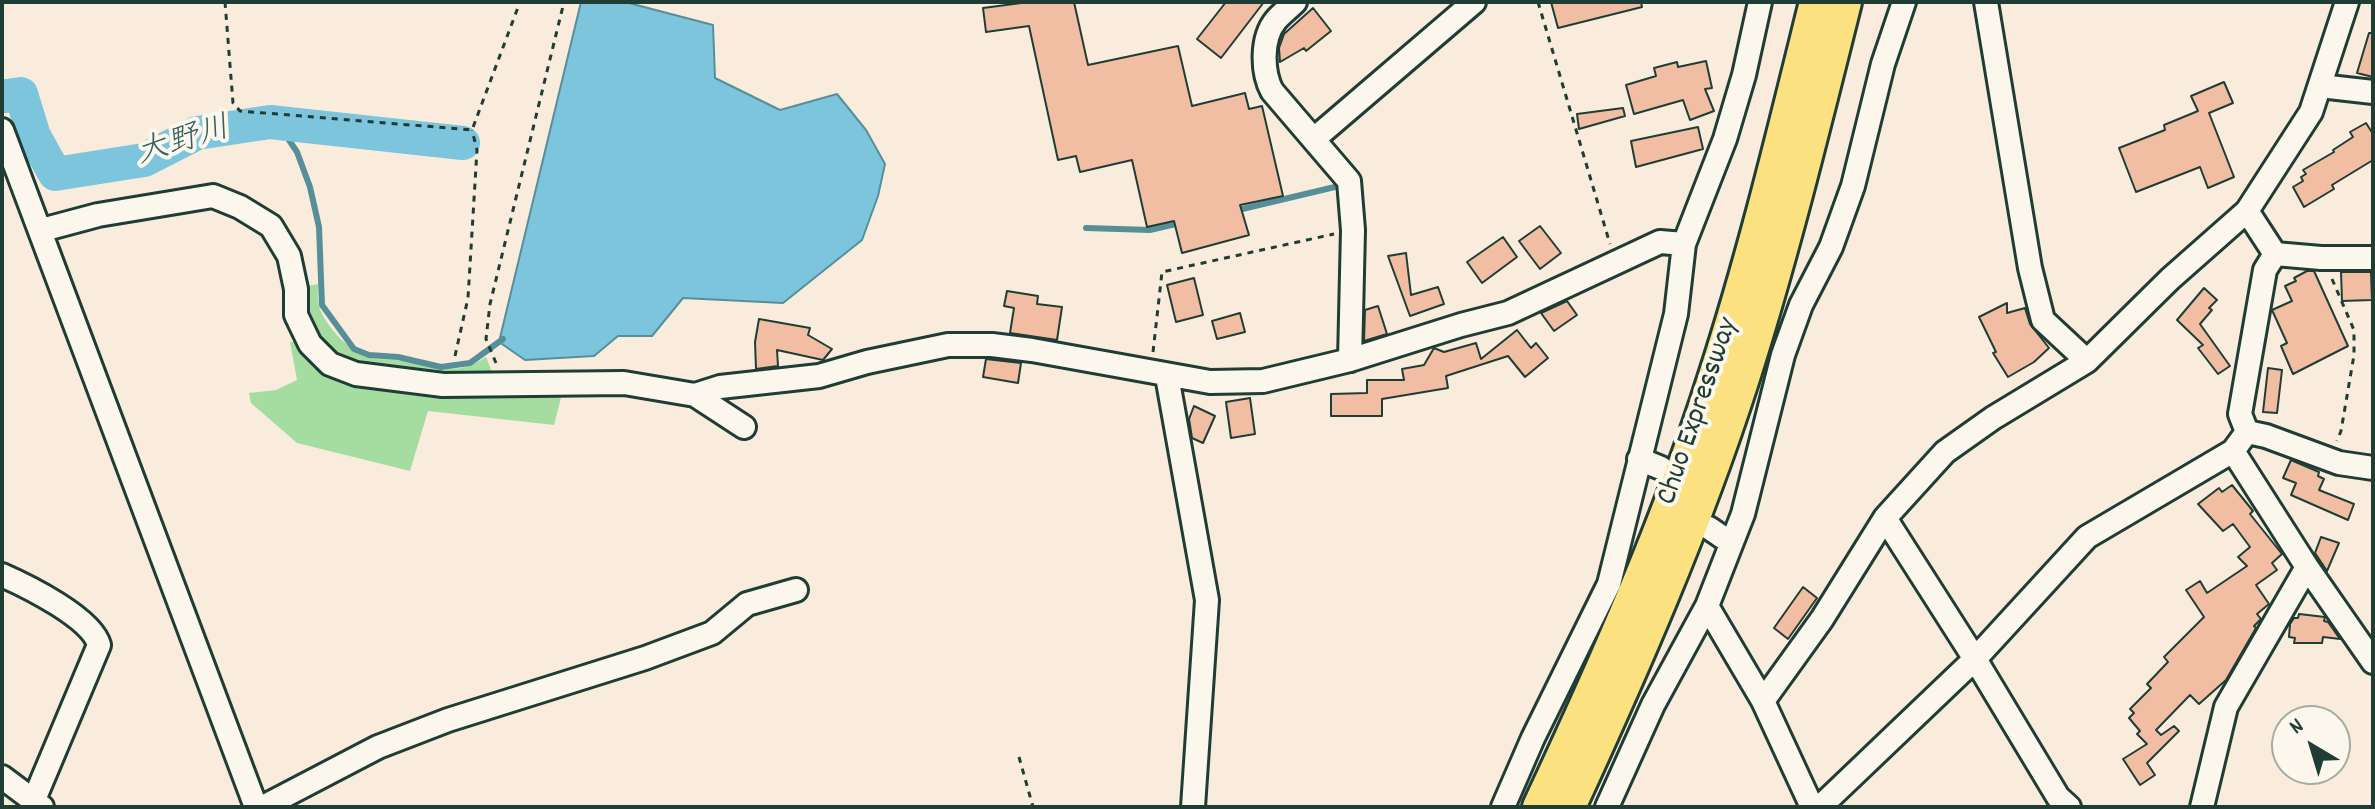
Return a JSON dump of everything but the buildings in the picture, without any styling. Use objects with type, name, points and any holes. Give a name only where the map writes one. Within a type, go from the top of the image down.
[{"type":"highway","name":"Chuo Expressway","points":[[1539,807],[1627,613],[1710,391],[1758,234],[1816,2]]},
{"type":"highway","name":"Chuo Expressway","points":[[1569,807],[1652,621],[1703,493],[1742,383],[1786,237],[1845,2]]},
{"type":"street","points":[[1295,2],[1273,23],[1265,45],[1266,80],[1349,181],[1353,230],[1350,360]]},
{"type":"street","points":[[1314,139],[1474,2]]},
{"type":"street","points":[[1503,807],[1533,738],[1609,584],[1676,314],[1684,244],[1725,139],[1744,75],[1760,2]]},
{"type":"street","points":[[1607,807],[1653,705],[1707,606],[1743,514],[1783,355],[1801,305],[1831,247],[1853,186],[1883,64],[1904,2]]},
{"type":"street","points":[[1986,2],[2030,268],[2043,320],[2087,361]]},
{"type":"street","points":[[1763,701],[1822,619],[1885,518],[1945,452],[1993,418],[2087,361],[2170,279],[2247,211],[2301,130],[2320,86],[2347,2]]},
{"type":"street","points":[[2320,86],[2373,92]]},
{"type":"street","points":[[2,130],[256,807]]},
{"type":"street","points":[[42,230],[98,215],[213,196],[240,207],[271,226],[289,256],[296,289],[296,315],[310,344],[330,364],[356,374],[443,385],[624,383],[695,395],[744,427]]},
{"type":"street","points":[[2247,211],[2275,254]]},
{"type":"street","points":[[695,395],[720,387],[819,376],[948,345],[992,345],[1032,350],[1210,382],[1263,381],[1350,360],[1508,313],[1660,242],[1684,244]]},
{"type":"street","points":[[2275,254],[2373,258]]},
{"type":"street","points":[[2247,432],[2240,414],[2265,270],[2275,254]]},
{"type":"street","points":[[1159,374],[1207,600],[1193,807]]},
{"type":"street","points":[[1820,807],[1975,659],[2087,537],[2233,451],[2247,432]]},
{"type":"street","points":[[2247,432],[2329,460],[2373,468]]},
{"type":"street","points":[[2233,451],[2307,567],[2373,662]]},
{"type":"street","points":[[1639,459],[1661,468]]},
{"type":"street","points":[[1885,518],[2058,797],[2069,807]]},
{"type":"street","points":[[1709,528],[1731,543]]},
{"type":"street","points":[[2202,807],[2226,707],[2307,567]]},
{"type":"street","points":[[2,575],[64,609],[96,635],[99,645],[38,804],[2,777]]},
{"type":"street","points":[[263,807],[378,747],[448,720],[659,653],[712,633],[747,604],[796,590]]},
{"type":"street","points":[[1707,606],[1763,701],[1812,807]]},
{"type":"path","points":[[225,2],[233,103],[240,111],[472,130]]},
{"type":"path","points":[[455,356],[468,298],[477,150],[472,130],[520,2]]},
{"type":"path","points":[[494,360],[486,339],[490,304],[564,2]]},
{"type":"path","points":[[1538,2],[1616,263]]},
{"type":"path","points":[[1159,374],[1162,272],[1353,230]]},
{"type":"path","points":[[2321,258],[2354,330],[2354,355],[2341,431],[2329,460]]},
{"type":"path","points":[[1019,757],[1033,807]]},
{"type":"green space","points":[[318,284],[318,303],[328,324],[341,339],[364,356],[445,369],[465,367],[486,357],[494,377],[562,394],[554,425],[428,411],[410,471],[297,443],[251,403],[249,393],[276,390],[297,380],[290,342],[322,340],[304,311],[302,287]]},
{"type":"water","points":[[581,2],[625,2],[713,25],[715,78],[780,110],[837,94],[866,130],[885,164],[878,196],[862,240],[783,303],[683,298],[652,336],[618,336],[594,356],[525,360],[499,342]]},
{"type":"waterway","name":"大野川","points":[[6,96],[21,94],[34,136],[55,174],[144,160],[197,133],[270,122],[463,143]]},
{"type":"waterway","points":[[270,122],[276,132],[285,134],[297,152],[310,187],[319,227],[322,305],[354,349],[369,355],[398,357],[441,367],[470,363],[503,339]]},
{"type":"waterway","points":[[1234,211],[1339,186]]},
{"type":"waterway","points":[[1086,228],[1150,230],[1180,223]]}]
